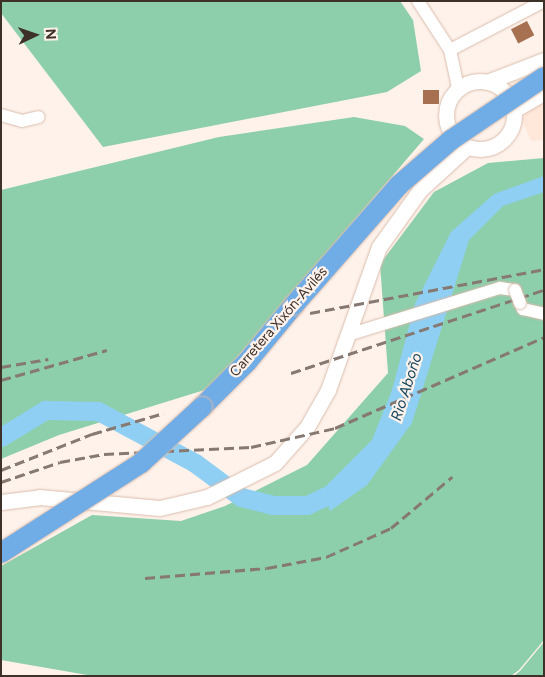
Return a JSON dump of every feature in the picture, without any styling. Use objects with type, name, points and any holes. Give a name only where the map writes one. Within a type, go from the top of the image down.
[{"type":"highway","name":"Carretera Xixón-Avilés","points":[[1,553],[141,463],[202,407],[247,362],[399,185],[451,140],[544,77]]},
{"type":"street","points":[[418,1],[450,50],[458,89]]},
{"type":"street","points":[[450,50],[544,1]]},
{"type":"street","points":[[487,82],[505,92],[514,110],[513,124],[506,137],[481,150],[467,147],[457,141],[446,121],[450,98],[458,89],[472,82],[487,82],[544,60]]},
{"type":"street","points":[[514,110],[544,93]]},
{"type":"street","points":[[1,115],[22,121],[39,117]]},
{"type":"street","points":[[1,502],[40,497],[160,508],[207,496],[241,482],[274,463],[307,427],[328,390],[351,334],[379,247],[420,190],[467,147]]},
{"type":"street","points":[[351,334],[500,288],[515,290],[523,309],[544,314]]},
{"type":"shaded area","points":[[544,103],[544,140],[531,141],[522,120],[526,113]]},
{"type":"green space","points":[[1,1],[400,1],[413,20],[421,71],[387,92],[103,147],[1,13]]},
{"type":"green space","points":[[354,117],[405,126],[424,139],[211,388],[59,435],[1,459],[1,190],[219,137]]},
{"type":"green space","points":[[544,158],[544,640],[519,670],[511,676],[93,676],[1,660],[1,566],[92,515],[181,521],[225,506],[307,465],[388,373],[380,264],[434,192],[488,163]]},
{"type":"green space","points":[[544,642],[544,676],[514,676],[520,671]]},
{"type":"water","points":[[544,176],[544,192],[503,206],[469,240],[412,423],[367,485],[330,511],[323,489],[372,440],[392,390],[415,304],[451,232],[494,194]]},
{"type":"building","points":[[527,21],[534,35],[518,43],[511,29]]},
{"type":"building","points":[[423,90],[439,90],[439,104],[423,104]]},
{"type":"waterway","name":"Rio Aboño","points":[[1,437],[45,410],[98,411],[195,463],[241,497],[272,505],[307,505],[347,486]]},
{"type":"railway","points":[[310,313],[544,269]]},
{"type":"railway","points":[[291,373],[544,290]]},
{"type":"railway","points":[[1,482],[60,462],[104,454],[251,447],[335,428],[544,337]]},
{"type":"railway","points":[[1,380],[107,350]]},
{"type":"railway","points":[[1,367],[48,359]]},
{"type":"railway","points":[[1,470],[92,434],[164,413]]},
{"type":"railway","points":[[145,578],[267,568],[326,557],[391,528],[452,477]]}]
